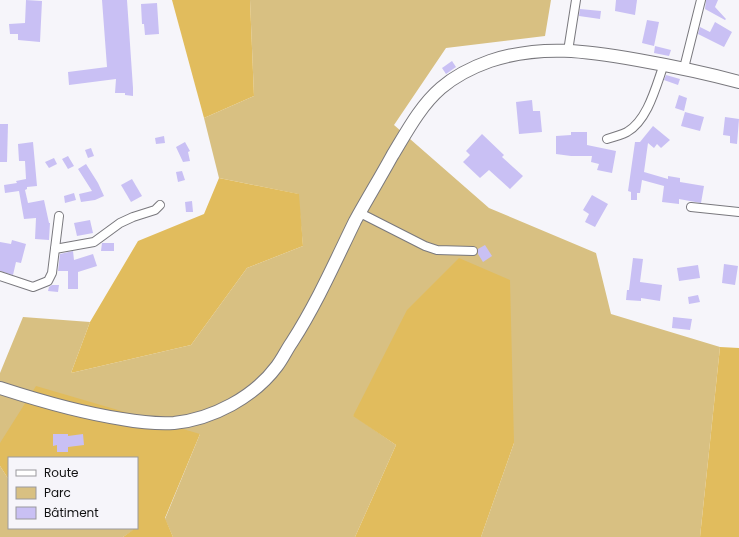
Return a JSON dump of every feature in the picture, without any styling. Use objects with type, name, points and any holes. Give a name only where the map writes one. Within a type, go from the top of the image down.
[{"type":"street","points":[[568,51],[576,0]]},
{"type":"street","points":[[684,68],[701,0]]},
{"type":"street","points":[[0,388],[50,404],[110,418],[158,424],[174,423],[202,417],[222,410],[243,397],[255,388],[277,366],[321,292],[360,213],[411,125],[426,103],[441,88],[459,75],[492,61],[536,51],[588,51],[684,68],[739,82]]},
{"type":"street","points":[[607,139],[627,132],[642,118],[655,91],[664,64]]},
{"type":"street","points":[[55,249],[94,242],[120,223],[155,210],[160,205]]},
{"type":"street","points":[[690,207],[739,212]]},
{"type":"street","points":[[360,213],[425,246],[437,250],[472,251]]},
{"type":"street","points":[[0,276],[32,287],[42,284],[51,278],[59,216]]},
{"type":"green space","points":[[250,0],[551,0],[545,36],[446,48],[394,125],[489,208],[596,253],[611,314],[720,347],[700,537],[481,537],[514,443],[353,415],[396,445],[355,537],[173,537],[165,519],[200,434],[0,443],[0,373],[23,317],[90,322],[71,373],[191,345],[247,268],[303,246],[298,194],[219,178],[204,118],[254,96]]},
{"type":"green space","points":[[0,466],[8,478],[8,529],[134,530],[123,537],[0,537]]},
{"type":"shaded area","points":[[172,0],[250,0],[254,96],[204,118]]},
{"type":"shaded area","points":[[219,178],[299,194],[303,246],[247,268],[191,345],[71,373],[90,322],[138,241],[204,214]]},
{"type":"shaded area","points":[[459,258],[510,280],[514,443],[481,537],[355,537],[396,445],[353,416],[407,310]]},
{"type":"shaded area","points":[[720,347],[739,348],[739,537],[700,537]]},
{"type":"shaded area","points":[[36,386],[200,434],[165,518],[173,537],[123,537],[133,529],[138,529],[138,457],[8,457],[8,478],[0,466],[0,443]]},
{"type":"building","points":[[26,0],[42,1],[40,42],[18,40],[18,34],[10,34],[9,24],[25,23]]},
{"type":"building","points":[[102,0],[127,0],[133,96],[125,95],[125,93],[115,93],[116,79],[69,85],[68,72],[107,67]]},
{"type":"building","points":[[616,0],[637,0],[635,15],[615,11]]},
{"type":"building","points":[[706,0],[718,0],[715,7],[726,19],[725,20],[705,9]]},
{"type":"building","points":[[157,3],[159,34],[145,35],[144,24],[142,24],[141,4]]},
{"type":"building","points":[[580,9],[601,11],[600,19],[579,16]]},
{"type":"building","points":[[647,20],[659,22],[654,46],[642,43]]},
{"type":"building","points":[[715,22],[732,32],[724,47],[698,34],[700,27],[710,32]]},
{"type":"building","points":[[655,46],[671,50],[669,56],[654,53]]},
{"type":"building","points":[[452,61],[456,67],[446,74],[442,68]]},
{"type":"building","points":[[666,75],[680,79],[678,85],[664,80]]},
{"type":"building","points":[[679,95],[687,98],[684,111],[675,108]]},
{"type":"building","points":[[532,100],[533,111],[540,111],[542,132],[519,134],[516,102]]},
{"type":"building","points":[[685,112],[704,117],[700,131],[681,126]]},
{"type":"building","points":[[725,117],[739,119],[737,144],[730,143],[730,136],[723,135]]},
{"type":"building","points":[[0,124],[8,124],[7,162],[0,162]]},
{"type":"building","points":[[653,126],[670,140],[661,148],[657,144],[654,148],[648,143],[644,172],[668,179],[668,176],[680,178],[680,182],[704,186],[701,203],[679,199],[679,204],[662,202],[664,186],[642,180],[640,193],[637,193],[637,200],[631,200],[631,192],[628,191],[635,142],[640,142]]},
{"type":"building","points":[[571,132],[587,132],[587,145],[616,151],[612,173],[597,170],[599,164],[591,162],[592,156],[556,154],[556,136],[571,135]]},
{"type":"building","points":[[482,134],[504,155],[502,157],[523,176],[510,189],[489,170],[480,178],[463,162],[470,155],[466,151]]},
{"type":"building","points":[[164,136],[165,143],[156,144],[155,138]]},
{"type":"building","points":[[33,142],[37,186],[27,187],[25,190],[28,203],[44,200],[50,223],[49,240],[35,239],[36,218],[24,219],[19,191],[5,193],[4,185],[17,183],[16,181],[26,179],[25,161],[19,161],[18,144]]},
{"type":"building","points":[[185,142],[190,151],[188,152],[190,161],[183,162],[176,147]]},
{"type":"building","points":[[91,148],[94,156],[88,158],[85,150]]},
{"type":"building","points":[[68,156],[74,166],[68,169],[62,159]]},
{"type":"building","points":[[54,158],[57,164],[49,168],[45,162]]},
{"type":"building","points":[[86,164],[104,196],[95,200],[81,202],[79,194],[92,191],[78,169]]},
{"type":"building","points":[[182,171],[185,180],[178,182],[176,172]]},
{"type":"building","points":[[132,179],[142,196],[131,202],[121,185]]},
{"type":"building","points":[[74,193],[76,200],[65,203],[64,196]]},
{"type":"building","points":[[592,195],[608,204],[595,227],[585,222],[589,214],[583,210]]},
{"type":"building","points":[[192,201],[193,212],[186,212],[185,202]]},
{"type":"building","points":[[90,220],[93,233],[77,236],[74,223]]},
{"type":"building","points":[[12,240],[26,244],[21,263],[16,262],[13,275],[0,271],[0,242],[11,244]]},
{"type":"building","points":[[102,243],[114,243],[114,251],[101,251]]},
{"type":"building","points":[[485,245],[492,256],[483,262],[478,254],[478,249]]},
{"type":"building","points":[[73,251],[74,260],[93,254],[97,266],[78,272],[78,289],[68,289],[68,271],[58,271],[60,254]]},
{"type":"building","points":[[633,258],[643,259],[640,282],[662,285],[660,301],[641,298],[641,301],[626,300],[627,290],[629,290]]},
{"type":"building","points":[[724,264],[738,266],[735,285],[722,283]]},
{"type":"building","points":[[698,265],[700,278],[679,281],[677,268]]},
{"type":"building","points":[[52,285],[59,285],[58,292],[48,291],[49,287]]},
{"type":"building","points":[[698,295],[700,302],[689,304],[688,297]]},
{"type":"building","points":[[673,317],[692,319],[690,330],[672,328]]},
{"type":"building","points":[[53,434],[68,434],[68,436],[83,434],[84,445],[68,447],[68,452],[57,452],[57,445],[53,446]]}]
